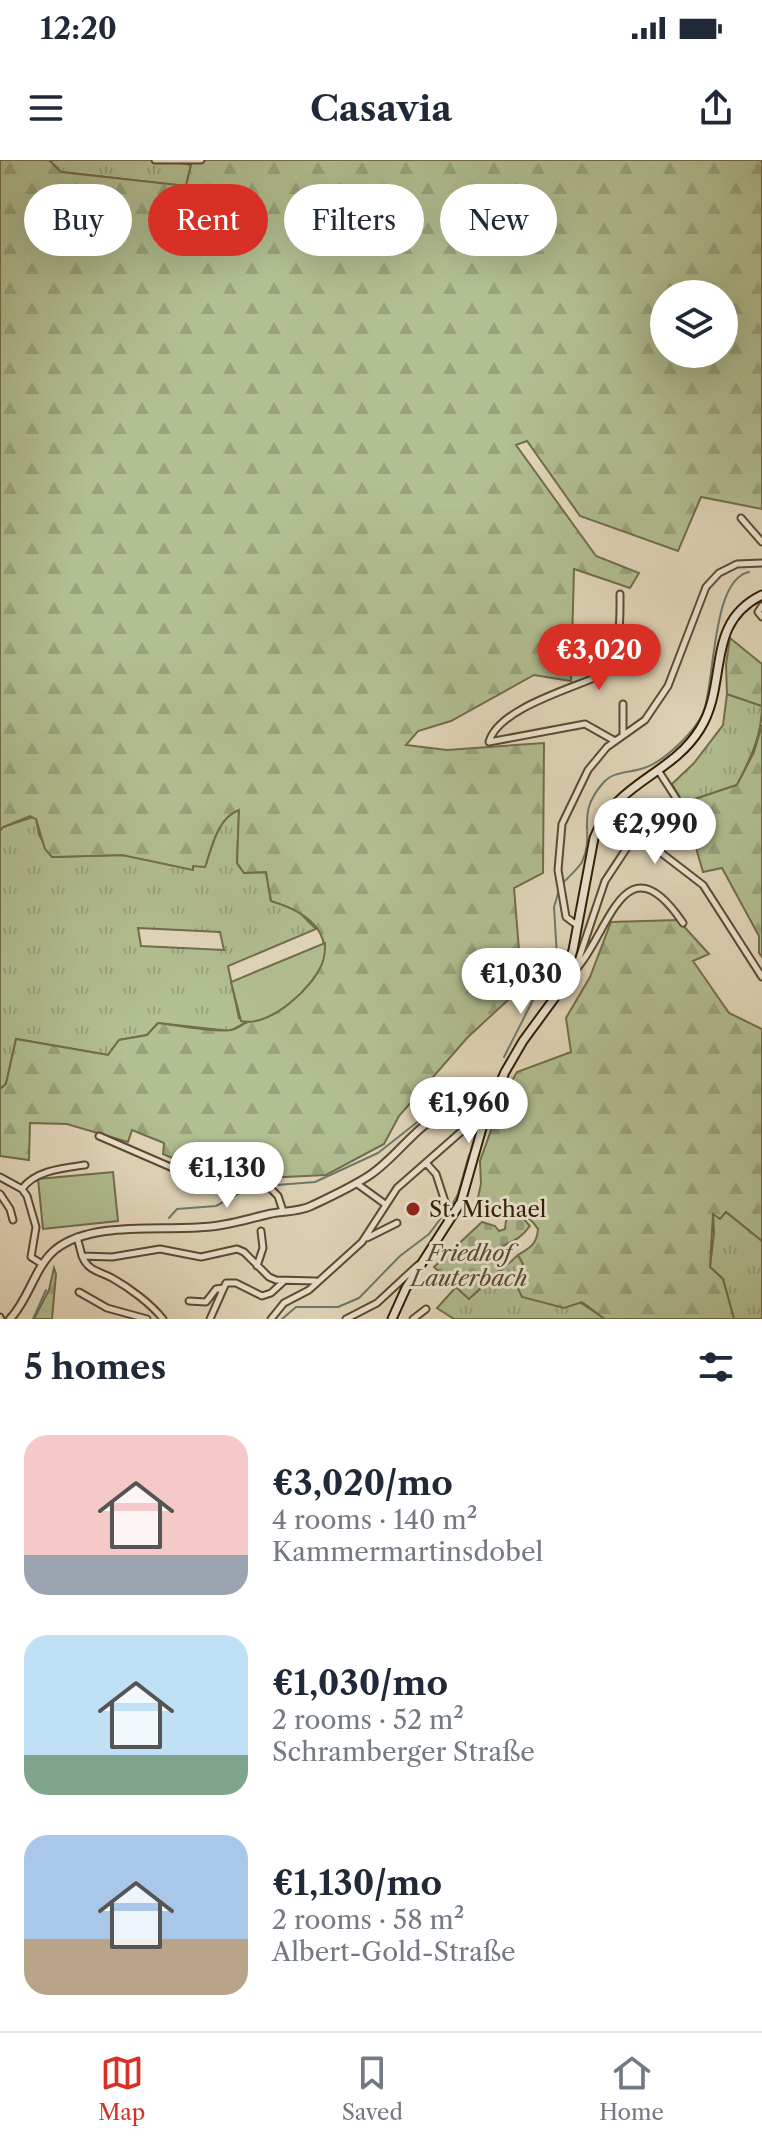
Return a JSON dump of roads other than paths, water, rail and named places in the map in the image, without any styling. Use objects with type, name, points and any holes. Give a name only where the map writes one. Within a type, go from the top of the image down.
[{"type":"main road","points":[[392,1319],[465,1188],[486,1114],[516,1052],[556,996],[564,979],[600,823],[623,794],[685,749],[701,728],[712,703],[729,623],[740,608],[762,595]]},
{"type":"street","points":[[155,160],[201,160]]},
{"type":"street","points":[[741,518],[762,542]]},
{"type":"street","points":[[578,926],[566,917],[558,870],[562,824],[588,770],[602,752],[645,720],[671,681],[706,587],[719,573],[737,564],[762,563]]},
{"type":"street","points":[[615,741],[585,724],[489,742],[492,733],[523,708],[605,671],[617,643],[620,594]]},
{"type":"street","points":[[762,606],[758,612],[762,617]]},
{"type":"street","points":[[623,704],[623,736]]},
{"type":"street","points":[[658,770],[676,798]]},
{"type":"street","points":[[574,973],[605,881],[636,838],[647,842],[703,885],[762,977]]},
{"type":"street","points":[[564,979],[574,973],[613,907],[632,891],[646,889],[658,895],[683,923]]},
{"type":"street","points":[[10,1319],[22,1304],[42,1264],[53,1251],[77,1237],[97,1232],[237,1224],[305,1208],[356,1183],[378,1168],[427,1123],[446,1113],[463,1108],[486,1114]]},
{"type":"street","points":[[366,1238],[385,1204],[408,1177],[427,1164],[463,1130],[466,1119],[463,1108]]},
{"type":"street","points":[[99,1136],[212,1185],[240,1182],[266,1184],[278,1196],[283,1211]]},
{"type":"street","points":[[427,1164],[436,1174],[450,1219]]},
{"type":"street","points":[[22,1189],[44,1173],[85,1165]]},
{"type":"street","points":[[0,1177],[22,1189],[27,1196],[36,1227],[31,1257],[42,1264]]},
{"type":"street","points":[[356,1183],[385,1204]]},
{"type":"street","points":[[0,1194],[13,1220]]},
{"type":"street","points":[[271,1319],[284,1303],[305,1293],[366,1238],[397,1223]]},
{"type":"street","points":[[257,1266],[263,1248],[261,1231]]},
{"type":"street","points":[[77,1237],[86,1265],[112,1278],[155,1309],[163,1319]]},
{"type":"street","points":[[82,1256],[112,1257],[160,1249],[201,1257],[237,1249],[269,1277],[284,1281],[317,1281]]},
{"type":"street","points":[[346,1319],[377,1303],[425,1258]]},
{"type":"street","points":[[210,1319],[226,1283],[236,1283],[262,1296],[271,1293],[284,1281]]},
{"type":"street","points":[[189,1301],[206,1302],[216,1289],[223,1288]]},
{"type":"street","points":[[79,1292],[107,1308],[147,1319]]},
{"type":"street","points":[[413,1319],[426,1309]]},
{"type":"waterway","points":[[562,884],[582,862],[586,851],[590,804],[604,782],[612,776],[652,765],[687,736],[700,718],[708,695],[721,611],[737,579],[749,572]]},
{"type":"waterway","points":[[504,1057],[533,1000],[551,980],[557,957],[554,907],[559,890]]},
{"type":"waterway","points":[[277,1185],[315,1182],[378,1153],[444,1101]]},
{"type":"waterway","points":[[451,1207],[469,1155]]},
{"type":"waterway","points":[[169,1218],[177,1209],[216,1206],[245,1190],[262,1187]]},
{"type":"waterway","points":[[282,1319],[296,1307],[338,1307],[359,1298],[400,1256],[429,1234],[444,1214]]},
{"type":"waterway","points":[[33,1319],[46,1290]]},
{"type":"place","name":"St. Michael","points":[[413,1209]]},
{"type":"park label","name":"Friedhof Lauterbach","points":[[469,1266]]}]
